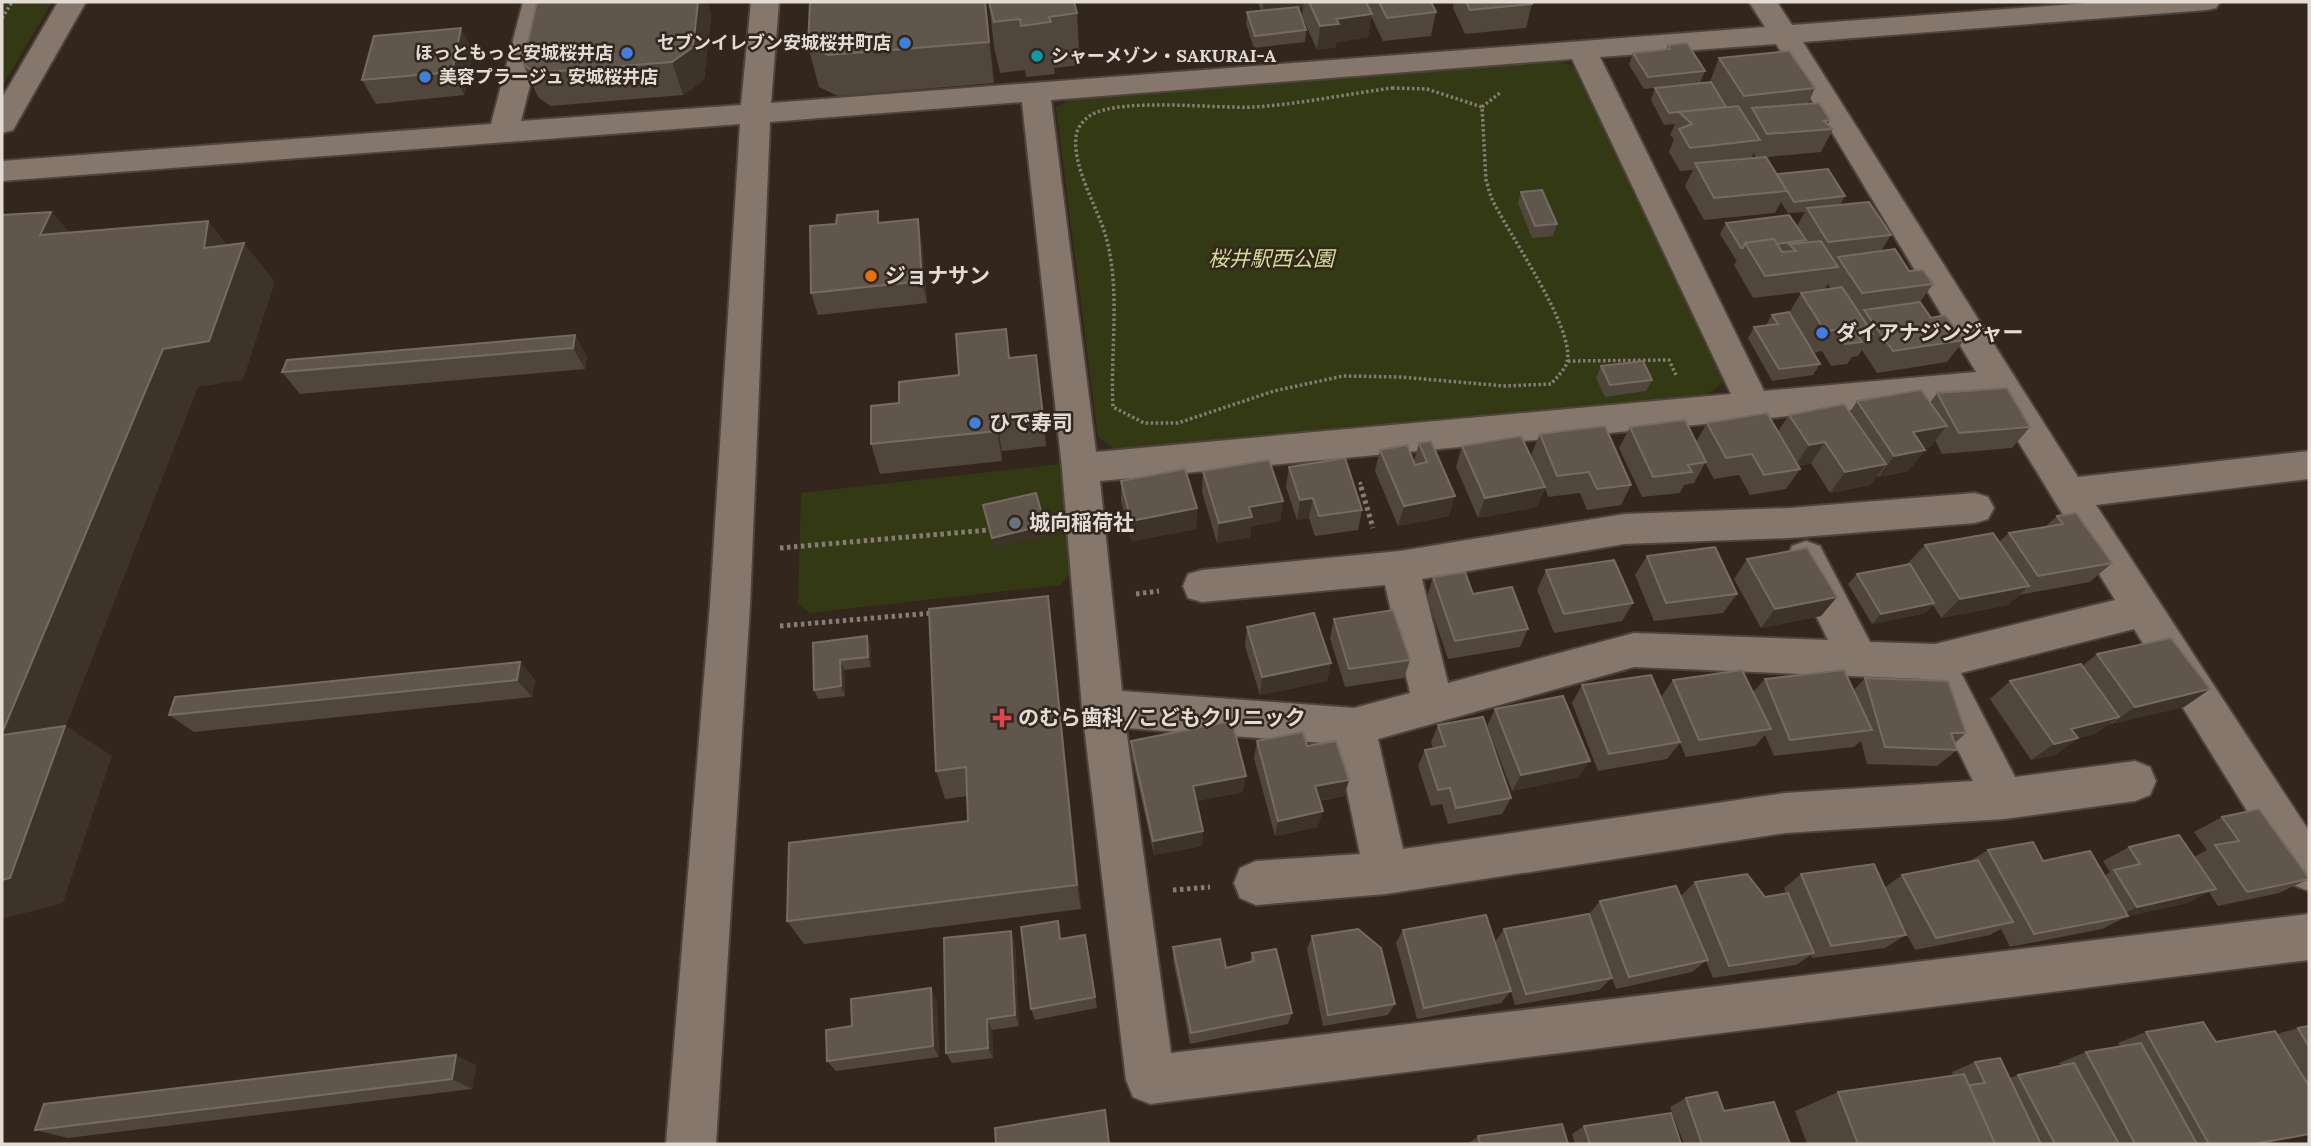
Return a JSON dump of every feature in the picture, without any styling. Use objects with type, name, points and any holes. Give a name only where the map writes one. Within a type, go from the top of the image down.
[{"type":"street","points":[[2,123],[72,2]]},
{"type":"street","points":[[503,133],[537,2]]},
{"type":"street","points":[[691,1144],[730,605],[755,115],[765,2]]},
{"type":"street","points":[[1763,2],[2068,493],[2309,870]]},
{"type":"street","points":[[2,172],[2206,2]]},
{"type":"street","points":[[1583,52],[1753,404]]},
{"type":"street","points":[[1035,91],[1080,468],[1103,708],[1150,1080],[2309,937]]},
{"type":"street","points":[[1080,468],[2001,383]]},
{"type":"street","points":[[2068,493],[2309,465]]},
{"type":"street","points":[[1202,586],[1393,568],[1625,529],[1789,523],[1975,508]]},
{"type":"street","points":[[1789,523],[1859,661]]},
{"type":"street","points":[[1393,568],[1433,704]]},
{"type":"street","points":[[1103,708],[1354,727],[1634,650],[1935,662],[2144,610]]},
{"type":"street","points":[[1935,662],[2004,799]]},
{"type":"street","points":[[1354,727],[1385,873]]},
{"type":"street","points":[[1256,883],[1385,873],[1785,813],[2004,799],[2135,781]]},
{"type":"path","points":[[2,18],[12,2]]},
{"type":"path","points":[[1392,88],[1427,89],[1482,107],[1481,117],[1486,134],[1483,174],[1492,200],[1518,250],[1561,321],[1568,361],[1551,384],[1505,386],[1400,377],[1343,376],[1274,391],[1178,423],[1144,423],[1113,407],[1114,331],[1110,257],[1106,236],[1081,172],[1076,136],[1082,122],[1092,114],[1120,108],[1162,105],[1256,107],[1392,88]]},
{"type":"path","points":[[1568,361],[1669,360],[1681,385]]},
{"type":"path","points":[[1347,442],[1393,568]]},
{"type":"path","points":[[780,548],[989,530]]},
{"type":"path","points":[[1093,599],[1202,586]]},
{"type":"path","points":[[780,626],[944,612]]},
{"type":"path","points":[[1126,894],[1256,883]]},
{"type":"green space","points":[[2,2],[52,2],[2,87]]},
{"type":"green space","name":"桜井駅西公園","points":[[1559,61],[1578,68],[1729,378],[1706,395],[1686,397],[1116,450],[1098,437],[1056,107],[1073,99]]},
{"type":"green space","points":[[1060,464],[1070,575],[1060,585],[809,613],[798,604],[801,493]]},
{"type":"building","points":[[537,2],[698,2],[693,47],[672,62],[535,73],[523,64]]},
{"type":"building","points":[[810,2],[985,2],[989,42],[828,55],[808,46]]},
{"type":"building","points":[[989,2],[1074,2],[1077,13],[1049,17],[1051,22],[1021,26],[1020,19],[994,22]]},
{"type":"building","points":[[1309,2],[1366,2],[1372,14],[1336,19],[1339,24],[1320,26]]},
{"type":"building","points":[[1379,2],[1431,2],[1436,12],[1387,18]]},
{"type":"building","points":[[1466,2],[1531,2],[1532,4],[1470,10]]},
{"type":"building","points":[[1298,7],[1306,30],[1255,36],[1247,12]]},
{"type":"building","points":[[461,28],[452,72],[362,80],[374,36]]},
{"type":"building","points":[[1687,43],[1705,71],[1648,77],[1633,53],[1670,49],[1668,45]]},
{"type":"building","points":[[1789,51],[1815,88],[1744,96],[1719,58]]},
{"type":"building","points":[[1711,82],[1726,107],[1669,113],[1655,88]]},
{"type":"building","points":[[1819,103],[1830,120],[1824,121],[1833,129],[1767,134],[1752,108]]},
{"type":"building","points":[[1738,106],[1760,140],[1690,148],[1679,129],[1692,124],[1679,112]]},
{"type":"building","points":[[1766,157],[1787,191],[1714,198],[1695,163]]},
{"type":"building","points":[[1828,169],[1845,196],[1794,202],[1777,174]]},
{"type":"building","points":[[1542,190],[1557,224],[1535,226],[1521,192]]},
{"type":"building","points":[[1869,202],[1891,235],[1828,242],[1807,208]]},
{"type":"building","name":"ジョナサン","points":[[878,211],[878,223],[918,219],[922,281],[811,293],[810,226],[836,224],[837,215]]},
{"type":"building","points":[[51,212],[40,235],[208,221],[204,248],[244,243],[209,341],[163,349],[2,733],[2,215]]},
{"type":"building","points":[[1789,215],[1806,240],[1777,244],[1774,239],[1745,243],[1741,248],[1726,223]]},
{"type":"building","points":[[1774,239],[1782,252],[1796,251],[1789,244],[1821,241],[1838,267],[1765,276],[1745,243]]},
{"type":"building","points":[[1895,249],[1909,271],[1923,270],[1933,284],[1862,293],[1838,257]]},
{"type":"building","points":[[1842,287],[1873,334],[1858,336],[1862,342],[1845,344],[1836,330],[1825,331],[1801,293]]},
{"type":"building","points":[[1920,302],[1931,318],[1945,315],[1964,340],[1893,351],[1864,310]]},
{"type":"building","points":[[1789,312],[1820,364],[1779,369],[1754,327],[1778,324],[1772,315]]},
{"type":"building","points":[[1006,329],[1009,358],[1036,355],[1043,416],[997,421],[997,431],[871,444],[871,406],[899,403],[899,382],[959,375],[956,334]]},
{"type":"building","points":[[575,335],[573,348],[282,372],[287,360]]},
{"type":"building","points":[[1643,361],[1652,380],[1610,385],[1601,366]]},
{"type":"building","points":[[2007,388],[2030,427],[1959,433],[1937,393]]},
{"type":"building","points":[[1921,390],[1947,426],[1913,432],[1925,450],[1894,456],[1857,401]]},
{"type":"building","points":[[1844,404],[1886,464],[1845,472],[1825,442],[1809,445],[1789,415]]},
{"type":"building","points":[[1767,413],[1800,469],[1764,475],[1752,454],[1726,458],[1707,423]]},
{"type":"building","points":[[1685,420],[1706,462],[1688,465],[1692,472],[1653,477],[1630,427]]},
{"type":"building","points":[[1605,426],[1631,485],[1597,489],[1589,472],[1557,476],[1540,434]]},
{"type":"building","points":[[1521,436],[1545,487],[1485,498],[1462,446]]},
{"type":"building","points":[[1431,441],[1455,496],[1404,506],[1380,450],[1407,445],[1415,465],[1427,462],[1419,443]]},
{"type":"building","points":[[1345,458],[1362,510],[1319,516],[1313,498],[1300,500],[1289,467]]},
{"type":"building","points":[[1269,460],[1283,501],[1249,507],[1252,517],[1219,523],[1203,471]]},
{"type":"building","points":[[1185,469],[1197,508],[1131,521],[1121,481]]},
{"type":"building","name":"城向稲荷社","points":[[1036,493],[1045,525],[992,538],[983,505]]},
{"type":"building","points":[[2076,513],[2112,563],[2038,576],[2009,533],[2063,524],[2057,516]]},
{"type":"building","points":[[1993,533],[2029,586],[1960,599],[1925,545]]},
{"type":"building","points":[[1715,547],[1737,594],[1666,603],[1647,556]]},
{"type":"building","points":[[1807,548],[1837,597],[1775,609],[1747,559]]},
{"type":"building","points":[[1614,560],[1633,603],[1564,614],[1546,570]]},
{"type":"building","points":[[1910,564],[1934,603],[1881,614],[1857,574]]},
{"type":"building","points":[[1465,572],[1473,594],[1512,587],[1528,629],[1455,641],[1433,577]]},
{"type":"building","name":"のむら歯科/こどもクリニック","points":[[1048,596],[1077,885],[787,921],[789,843],[968,821],[966,767],[936,771],[929,609]]},
{"type":"building","points":[[1393,610],[1410,660],[1349,669],[1334,619]]},
{"type":"building","points":[[1314,613],[1331,663],[1262,677],[1247,627]]},
{"type":"building","points":[[867,636],[868,657],[840,660],[841,686],[814,690],[813,643]]},
{"type":"building","points":[[2171,638],[2210,689],[2135,707],[2097,654]]},
{"type":"building","points":[[520,662],[517,680],[169,715],[175,697]]},
{"type":"building","points":[[2081,664],[2119,717],[2071,729],[2078,738],[2054,744],[2010,681]]},
{"type":"building","points":[[1742,670],[1771,729],[1699,740],[1673,680]]},
{"type":"building","points":[[1844,670],[1872,730],[1790,740],[1765,679]]},
{"type":"building","points":[[1651,675],[1680,742],[1609,754],[1582,685]]},
{"type":"building","points":[[1865,678],[1948,681],[1966,733],[1951,733],[1957,750],[1885,747]]},
{"type":"building","points":[[1563,696],[1590,761],[1521,775],[1495,709]]},
{"type":"building","points":[[1483,717],[1511,798],[1456,808],[1450,788],[1438,790],[1425,750],[1445,746],[1438,725]]},
{"type":"building","points":[[1232,721],[1246,776],[1193,786],[1203,831],[1153,841],[1131,741]]},
{"type":"building","points":[[65,726],[10,878],[2,880],[2,735]]},
{"type":"building","points":[[1303,732],[1307,746],[1336,741],[1349,780],[1315,786],[1323,811],[1278,821],[1257,741]]},
{"type":"building","points":[[2259,809],[2309,879],[2247,892],[2215,845],[2239,841],[2222,817]]},
{"type":"building","points":[[2179,835],[2216,889],[2137,907],[2114,870],[2140,864],[2129,847]]},
{"type":"building","points":[[2033,842],[2043,861],[2090,851],[2128,916],[2034,934],[1988,850]]},
{"type":"building","points":[[1978,860],[2013,922],[1936,938],[1902,875]]},
{"type":"building","points":[[1874,864],[1906,935],[1831,946],[1801,874]]},
{"type":"building","points":[[1747,874],[1765,897],[1788,893],[1814,953],[1729,966],[1695,882]]},
{"type":"building","points":[[1676,886],[1708,960],[1629,977],[1600,901]]},
{"type":"building","points":[[1589,914],[1612,978],[1526,994],[1504,929]]},
{"type":"building","points":[[1486,915],[1511,991],[1424,1008],[1403,930]]},
{"type":"building","points":[[1058,921],[1060,939],[1085,935],[1095,997],[1031,1009],[1021,927]]},
{"type":"building","points":[[1358,929],[1381,948],[1395,1004],[1328,1015],[1312,936]]},
{"type":"building","points":[[1011,931],[1015,1015],[987,1019],[988,1048],[946,1053],[944,938]]},
{"type":"building","points":[[1220,939],[1226,968],[1254,961],[1252,953],[1276,949],[1292,1013],[1191,1033],[1173,947]]},
{"type":"building","points":[[931,988],[933,1046],[827,1061],[826,1030],[852,1026],[851,999]]},
{"type":"building","points":[[2203,1022],[2216,1042],[2275,1031],[2309,1086],[2309,1134],[2254,1144],[2209,1144],[2146,1032]]},
{"type":"building","points":[[2309,1026],[2309,1047],[2298,1028]]},
{"type":"building","points":[[2141,1043],[2197,1144],[2135,1144],[2086,1052]]},
{"type":"building","points":[[456,1055],[452,1079],[35,1130],[44,1104]]},
{"type":"building","points":[[2000,1058],[2041,1144],[1995,1144],[1969,1085],[1985,1083],[1975,1062]]},
{"type":"building","points":[[2074,1063],[2119,1144],[2055,1144],[2018,1075]]},
{"type":"building","points":[[1964,1074],[1995,1144],[1858,1144],[1838,1092]]},
{"type":"building","points":[[1717,1092],[1724,1111],[1774,1102],[1790,1144],[1702,1144],[1686,1098]]},
{"type":"building","points":[[1105,1110],[1109,1144],[996,1144],[995,1128]]},
{"type":"building","points":[[1671,1113],[1681,1144],[1590,1144],[1584,1126]]},
{"type":"building","points":[[1562,1124],[1568,1144],[1480,1144],[1478,1136]]},
{"type":"place","name":"セブンイレブン安城桜井町店","points":[[905,43]]},
{"type":"place","name":"ほっともっと安城桜井店","points":[[627,53]]},
{"type":"place","name":"シャーメゾン・SAKURAI-A","points":[[1037,56]]},
{"type":"place","name":"美容プラージュ 安城桜井店","points":[[425,77]]},
{"type":"place","name":"ジョナサン","points":[[871,276]]},
{"type":"place","name":"ダイアナジンジャー","points":[[1822,333]]},
{"type":"place","name":"ひで寿司","points":[[975,423]]},
{"type":"place","name":"城向稲荷社","points":[[1015,523]]},
{"type":"place","name":"のむら歯科/こどもクリニック","points":[[1002,718]]}]
